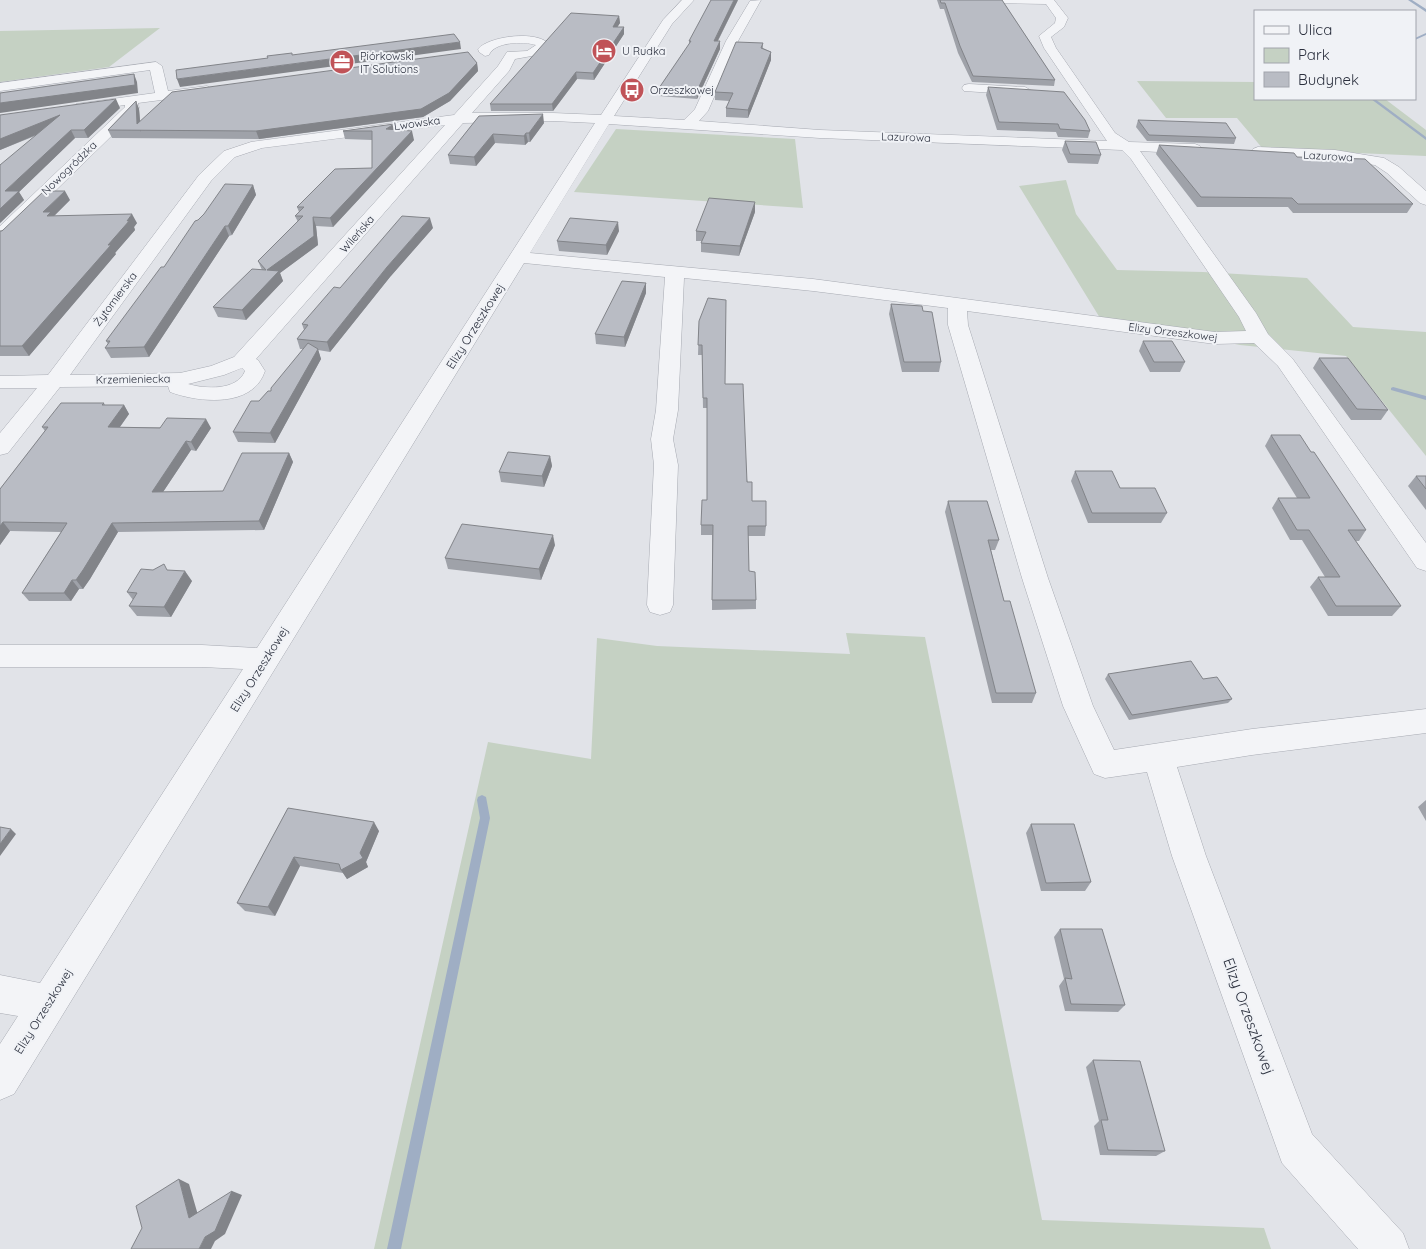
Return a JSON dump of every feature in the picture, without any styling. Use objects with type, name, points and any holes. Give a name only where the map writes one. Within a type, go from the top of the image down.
[{"type":"street","name":"Elizy Orzeszkowej","points":[[0,1080],[605,119],[667,22],[688,0]]},
{"type":"street","points":[[994,0],[1049,1],[1062,18],[1060,24],[1045,36],[1053,54],[1110,136],[1126,146],[1136,156],[1248,317],[1259,337],[1285,362],[1426,562]]},
{"type":"street","points":[[605,119],[687,124],[701,111],[732,41],[756,1]]},
{"type":"street","points":[[523,40],[535,40],[543,44],[540,49],[532,54],[511,55],[480,53],[490,45],[523,40]]},
{"type":"street","name":"Wileńska","points":[[241,361],[349,244],[504,68],[511,55]]},
{"type":"street","points":[[0,86],[156,66],[162,95]]},
{"type":"street","points":[[66,109],[220,88]]},
{"type":"street","points":[[969,88],[1035,92]]},
{"type":"street","points":[[1063,93],[1082,94]]},
{"type":"street","name":"Nowogródzka","points":[[0,235],[132,108],[133,99]]},
{"type":"street","name":"Lwowska","points":[[230,152],[262,144],[459,118],[553,117],[605,119]]},
{"type":"street","name":"Lazurowa","points":[[687,124],[782,132],[1213,150]]},
{"type":"street","name":"Żytomierska","points":[[0,448],[54,381],[222,157],[230,152]]},
{"type":"street","name":"Lazurowa","points":[[1242,152],[1335,155],[1379,161],[1426,200]]},
{"type":"street","name":"Elizy Orzeszkowej","points":[[519,257],[813,285],[1215,338],[1259,337]]},
{"type":"street","points":[[660,605],[666,465],[662,439],[667,410],[675,287],[674,272]]},
{"type":"street","points":[[957,304],[958,325],[1035,578],[1078,706],[1105,765],[1252,742],[1426,721]]},
{"type":"street","name":"Krzemieniecka","points":[[0,382],[180,379],[177,386],[192,391],[216,392],[241,389],[252,381],[255,371],[251,364],[241,361]]},
{"type":"street","points":[[0,656],[193,656],[265,659]]},
{"type":"street","name":"Elizy Orzeszkowej","points":[[1158,756],[1189,856],[1297,1148],[1387,1249]]},
{"type":"street","points":[[0,994],[48,1003]]},
{"type":"green space","points":[[160,28],[109,67],[0,82],[0,31]]},
{"type":"green space","points":[[1137,81],[1254,82],[1254,100],[1386,100],[1426,130],[1426,156],[1263,149],[1237,118],[1166,118]]},
{"type":"green space","points":[[616,129],[795,139],[803,208],[574,192]]},
{"type":"green space","points":[[1066,180],[1076,214],[1117,270],[1203,272],[1307,278],[1353,327],[1426,332],[1426,456],[1346,356],[1240,345],[1100,318],[1019,186]]},
{"type":"green space","points":[[846,633],[925,637],[1042,1220],[1264,1228],[1271,1249],[374,1249],[488,742],[591,759],[597,638],[657,646],[850,654]]},
{"type":"building","points":[[711,0],[734,0],[714,41],[720,41],[697,91],[659,88],[691,41],[689,41]]},
{"type":"building","points":[[940,0],[1002,0],[1055,80],[973,76],[945,3],[941,3]]},
{"type":"building","points":[[571,13],[619,16],[613,27],[624,27],[593,73],[576,72],[552,104],[490,104]]},
{"type":"building","points":[[454,34],[460,42],[177,79],[176,70],[268,58],[267,56],[292,53],[292,55]]},
{"type":"building","points":[[736,42],[763,43],[761,48],[771,52],[748,110],[726,108],[733,93],[715,92]]},
{"type":"building","points":[[468,52],[477,63],[449,93],[421,109],[256,131],[108,130],[136,101],[137,124],[172,92]]},
{"type":"building","points":[[134,74],[135,85],[0,103],[0,93]]},
{"type":"building","points":[[988,87],[1064,92],[1085,120],[1090,131],[1060,129],[1058,124],[999,122]]},
{"type":"building","points":[[116,99],[84,130],[71,130],[5,191],[19,191],[0,209],[0,165],[60,115],[0,139],[0,115]]},
{"type":"building","points":[[543,114],[529,133],[526,133],[524,136],[493,134],[474,157],[448,155],[479,116]]},
{"type":"building","points":[[1138,120],[1226,123],[1236,138],[1149,135]]},
{"type":"building","points":[[394,124],[386,129],[412,131],[330,218],[313,217],[314,236],[267,270],[279,271],[242,310],[213,307],[252,269],[266,270],[258,261],[303,216],[295,216],[304,207],[297,207],[335,169],[372,168],[372,131],[343,131]]},
{"type":"building","points":[[1065,141],[1096,142],[1101,155],[1070,154]]},
{"type":"building","points":[[1159,145],[1294,153],[1297,157],[1365,159],[1413,204],[1298,204],[1292,198],[1201,197]]},
{"type":"building","points":[[225,184],[253,185],[228,226],[225,226],[144,347],[105,348],[110,341],[106,341],[161,267],[164,267],[195,221],[204,214]]},
{"type":"building","points":[[44,191],[65,191],[43,212],[51,212],[47,216],[132,214],[127,221],[130,220],[108,245],[111,245],[22,346],[0,346],[0,231]]},
{"type":"building","points":[[709,198],[755,202],[740,246],[701,243],[706,232],[696,231]]},
{"type":"building","points":[[402,216],[430,218],[387,267],[327,342],[297,339],[308,325],[302,324],[334,287],[340,288]]},
{"type":"building","points":[[570,218],[618,222],[606,245],[557,241]]},
{"type":"building","points":[[622,281],[646,283],[624,337],[595,334]]},
{"type":"building","points":[[708,298],[726,300],[725,384],[743,384],[747,482],[752,482],[752,501],[766,501],[766,526],[748,526],[749,571],[755,572],[756,600],[712,600],[713,525],[701,525],[702,500],[707,500],[707,398],[703,398],[702,345],[698,345],[699,321]]},
{"type":"building","points":[[891,304],[922,306],[923,311],[932,312],[941,362],[904,362]]},
{"type":"building","points":[[1143,341],[1172,341],[1185,362],[1154,362]]},
{"type":"building","points":[[308,343],[318,349],[270,433],[233,432],[251,401],[259,401],[268,391],[271,391],[271,388]]},
{"type":"building","points":[[1319,358],[1348,358],[1388,410],[1357,409]]},
{"type":"building","points":[[61,403],[124,405],[108,427],[160,428],[167,418],[206,419],[191,442],[186,441],[152,492],[223,491],[242,453],[289,453],[259,521],[112,523],[83,570],[76,580],[72,580],[64,593],[22,593],[67,523],[3,522],[0,526],[0,489],[48,427],[42,427]]},
{"type":"building","points":[[1271,435],[1300,435],[1311,452],[1314,452],[1366,530],[1348,530],[1401,606],[1336,606],[1318,577],[1340,577],[1309,530],[1297,530],[1278,498],[1310,498]]},
{"type":"building","points":[[508,452],[550,456],[542,476],[499,472]]},
{"type":"building","points":[[1075,471],[1112,471],[1120,488],[1155,488],[1167,513],[1092,513]]},
{"type":"building","points":[[1416,476],[1426,476],[1426,489]]},
{"type":"building","points":[[948,501],[987,501],[999,540],[988,540],[1004,601],[1010,601],[1036,693],[996,693]]},
{"type":"building","points":[[462,524],[553,535],[539,569],[445,558]]},
{"type":"building","points":[[164,564],[167,570],[185,571],[164,607],[129,606],[137,593],[127,592],[141,569],[153,570]]},
{"type":"building","points":[[1191,661],[1203,679],[1217,677],[1232,699],[1132,715],[1108,674]]},
{"type":"building","points":[[288,808],[374,822],[360,853],[363,858],[341,870],[339,864],[294,857],[268,907],[237,903]]},
{"type":"building","points":[[1031,824],[1074,824],[1091,882],[1046,883]]},
{"type":"building","points":[[0,827],[11,829],[0,844]]},
{"type":"building","points":[[1060,929],[1102,929],[1125,1005],[1071,1004],[1065,978],[1072,979]]},
{"type":"building","points":[[1093,1060],[1140,1061],[1165,1151],[1108,1150],[1101,1120],[1108,1120]]},
{"type":"building","points":[[179,1179],[189,1218],[232,1191],[215,1231],[205,1237],[199,1249],[131,1249],[142,1228],[136,1206]]},
{"type":"waterway","points":[[1410,0],[1426,11]]},
{"type":"waterway","points":[[1416,39],[1426,34]]},
{"type":"waterway","points":[[1374,100],[1426,139]]},
{"type":"waterway","points":[[1393,389],[1426,398]]},
{"type":"waterway","points":[[394,1249],[485,818],[482,800]]},
{"type":"place","name":"U Rudka","points":[[604,51]]},
{"type":"place","name":"Piórkowski IT Solutions","points":[[342,62]]},
{"type":"place","name":"Orzeszkowej","points":[[632,90]]}]
